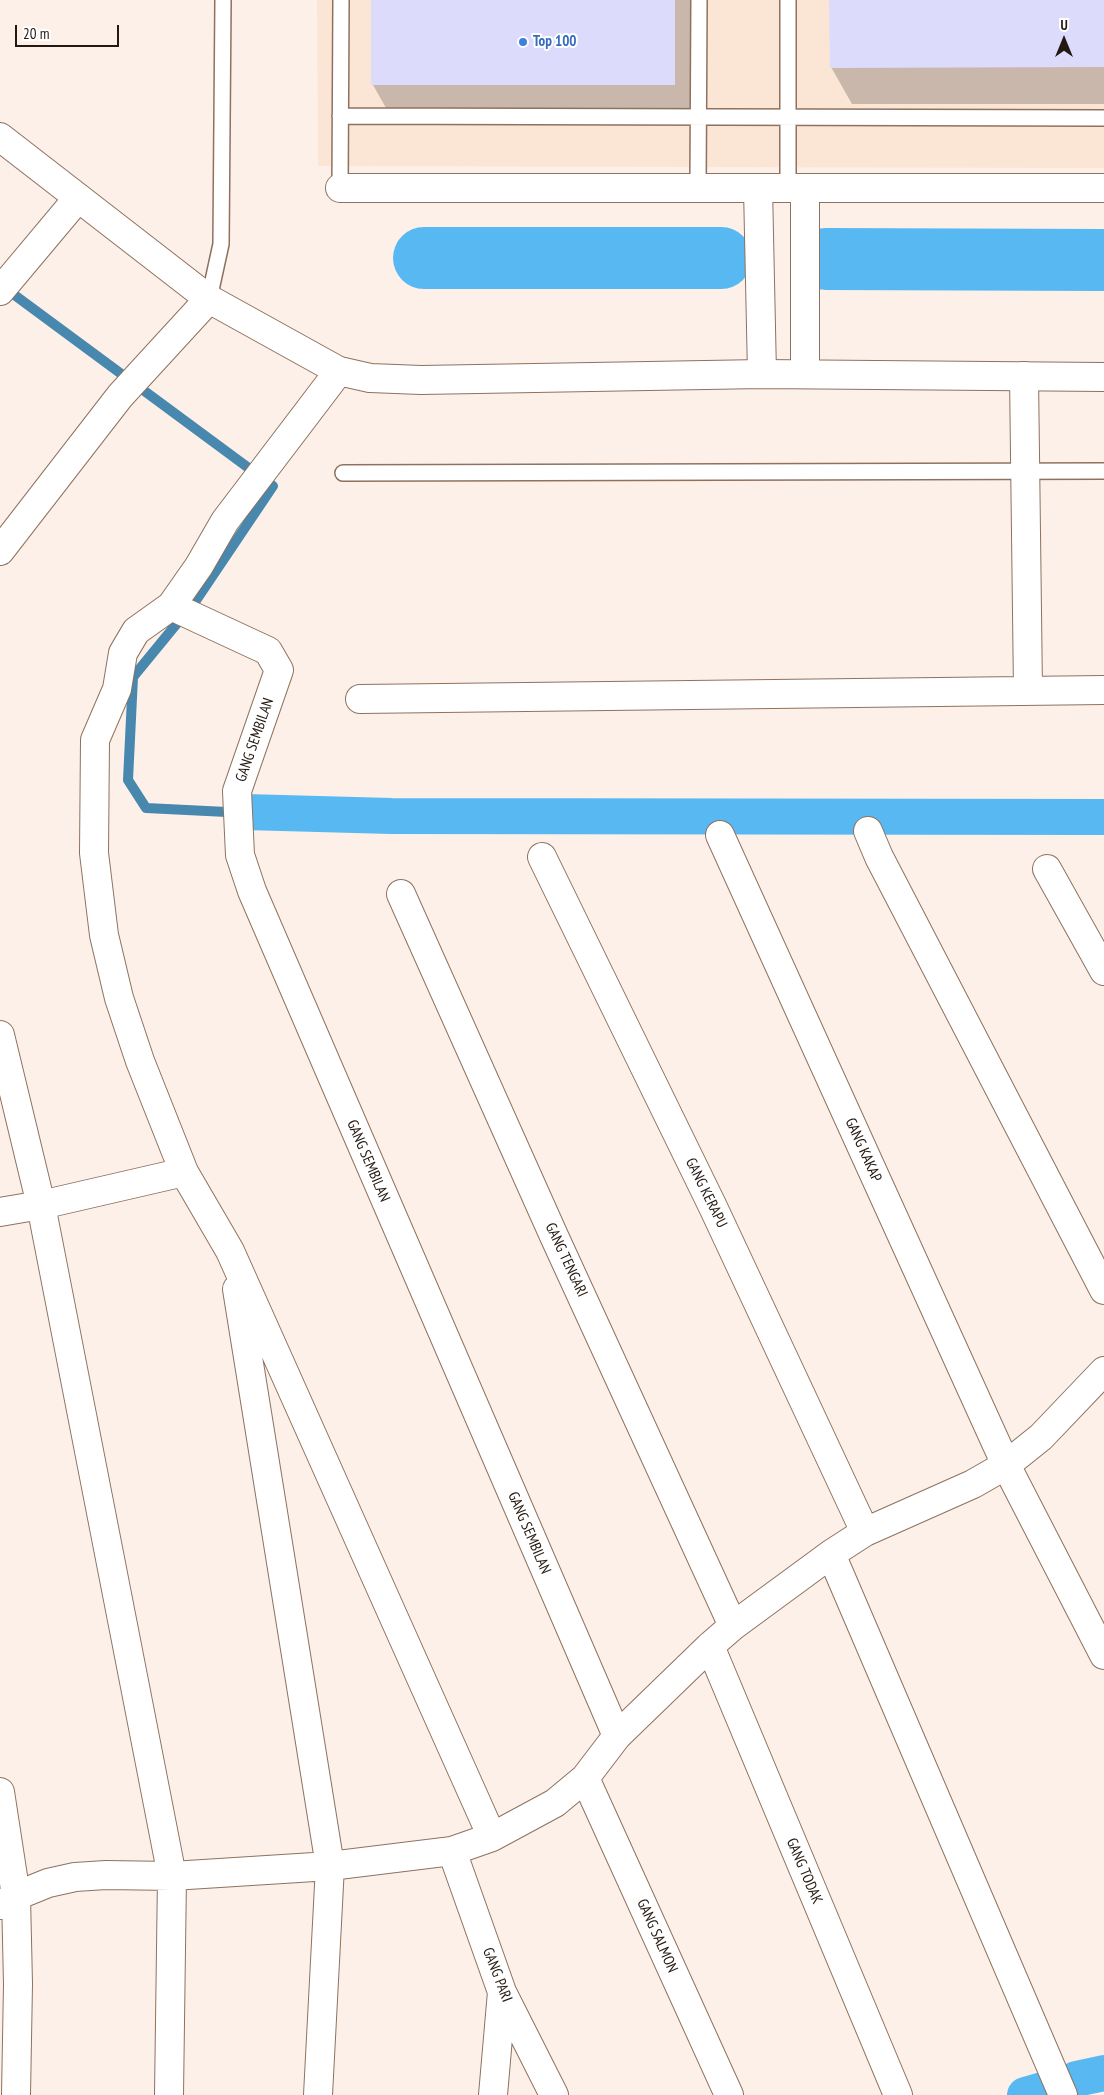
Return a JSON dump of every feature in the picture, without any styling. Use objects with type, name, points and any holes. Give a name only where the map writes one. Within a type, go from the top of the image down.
[{"type":"street","points":[[0,137],[209,299],[339,371],[370,378],[389,380],[762,374],[1104,377]]},
{"type":"street","points":[[340,188],[1104,188]]},
{"type":"street","points":[[758,188],[762,374]]},
{"type":"street","points":[[796,188],[805,374]]},
{"type":"street","points":[[0,292],[78,198]]},
{"type":"street","points":[[0,551],[120,396],[209,299]]},
{"type":"street","points":[[339,371],[224,521],[199,566],[182,612],[136,631],[123,653],[117,689],[95,740],[94,853],[104,935],[119,998],[140,1060],[184,1172],[230,1251],[492,1837]]},
{"type":"street","points":[[1024,376],[1028,691]]},
{"type":"street","name":"GANG SEMBILAN","points":[[182,612],[268,651],[279,670],[237,791],[240,855],[252,891],[617,1736]]},
{"type":"street","points":[[360,699],[1104,690]]},
{"type":"street","points":[[868,831],[884,866],[1104,1290]]},
{"type":"street","name":"GANG KAKAP","points":[[720,835],[1006,1465],[1104,1655]]},
{"type":"street","name":"GANG KERAPU","points":[[542,858],[713,1207],[865,1532]]},
{"type":"street","points":[[1047,870],[1104,971]]},
{"type":"street","name":"GANG TENGARI","points":[[401,894],[554,1236],[733,1626]]},
{"type":"street","points":[[0,1035],[41,1205],[172,1876],[169,2095]]},
{"type":"street","points":[[0,1212],[41,1205],[184,1172]]},
{"type":"street","points":[[230,1251],[330,1866],[318,2095]]},
{"type":"street","points":[[8,1900],[48,1883],[75,1877],[106,1875],[172,1876],[330,1866],[452,1851],[492,1837],[555,1803],[586,1778],[617,1736],[733,1626],[831,1554],[865,1532],[973,1484],[1006,1465],[1041,1437],[1104,1371]]},
{"type":"street","points":[[831,1554],[1063,2095]]},
{"type":"street","name":"GANG TODAK","points":[[710,1646],[898,2095]]},
{"type":"street","name":"GANG SALMON","points":[[586,1778],[729,2095]]},
{"type":"street","points":[[0,1792],[8,1900],[18,1984],[16,2095]]},
{"type":"street","name":"GANG PARI","points":[[452,1851],[502,1992],[554,2095]]},
{"type":"street","points":[[493,2095],[502,1992]]},
{"type":"lane","points":[[209,299],[220,244],[223,0]]},
{"type":"lane","points":[[340,0],[340,188]]},
{"type":"lane","points":[[698,188],[699,0]]},
{"type":"lane","points":[[788,0],[788,117],[796,188]]},
{"type":"lane","points":[[340,116],[1104,118]]},
{"type":"lane","points":[[342,472],[1104,471]]},
{"type":"shaded area","points":[[317,0],[1104,0],[1104,168],[318,166]]},
{"type":"building","name":"Top 100","points":[[371,0],[675,0],[675,85],[371,85]]},
{"type":"building","points":[[829,0],[1104,0],[1104,67],[830,68]]},
{"type":"waterway","points":[[424,258],[721,258]]},
{"type":"waterway","points":[[826,259],[1104,260]]},
{"type":"waterway","points":[[5,288],[273,486],[197,599],[133,677],[128,780],[146,808],[227,812]]},
{"type":"waterway","points":[[245,812],[391,816],[1104,817]]},
{"type":"waterway","points":[[1076,2079],[1104,2073]]},
{"type":"waterway","points":[[1025,2095],[1046,2089]]},
{"type":"place","name":"Top 100","points":[[523,42]]}]
